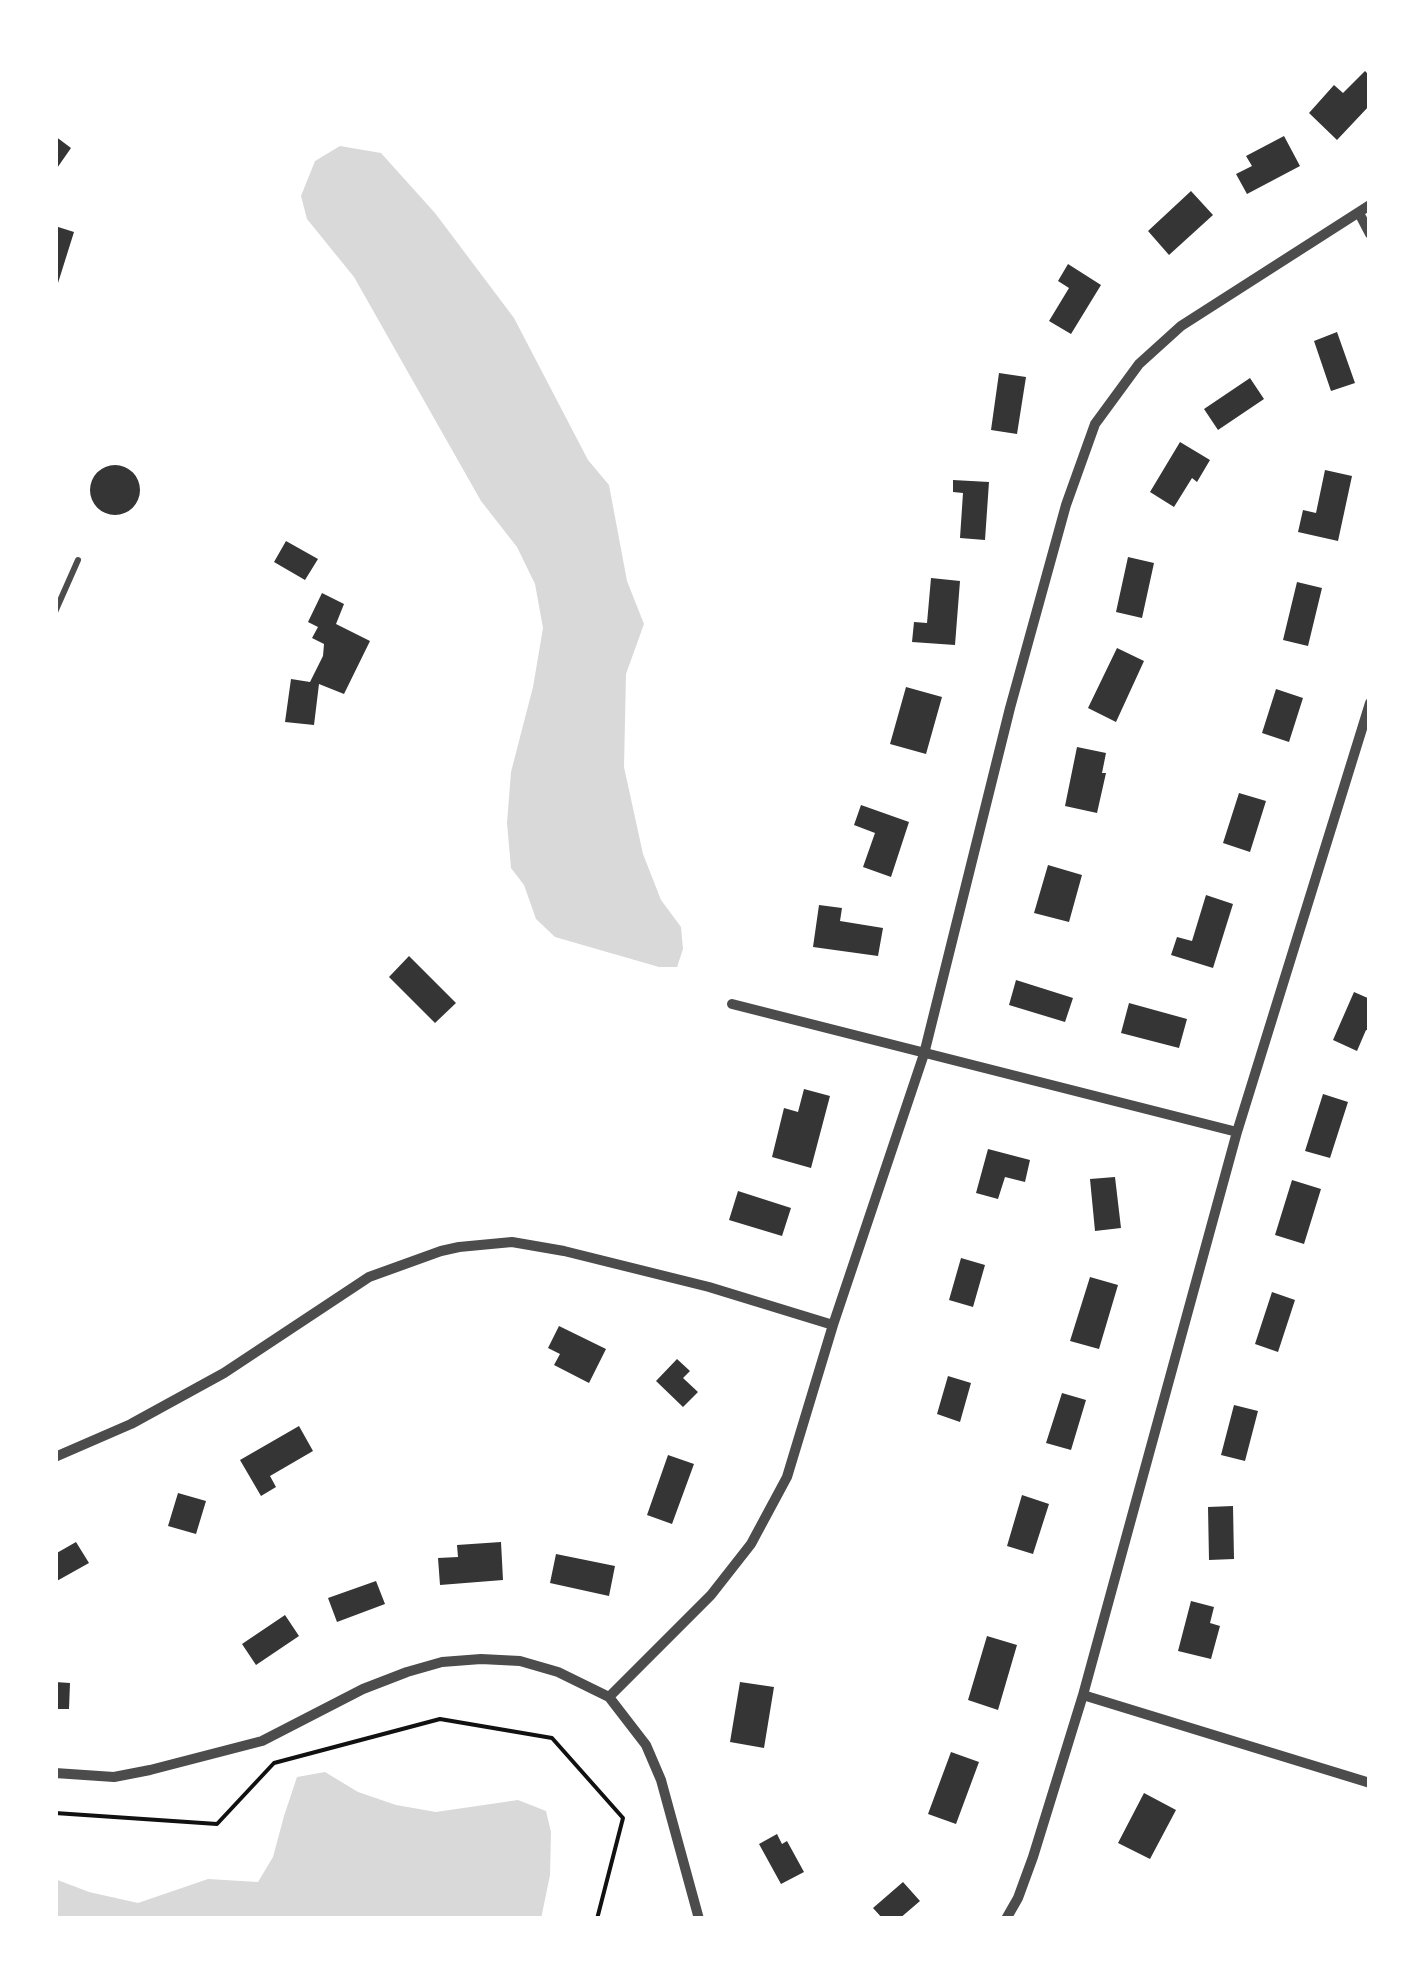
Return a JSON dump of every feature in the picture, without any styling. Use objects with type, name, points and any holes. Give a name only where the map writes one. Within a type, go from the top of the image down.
[{"type":"street","points":[[608,1697],[711,1595],[750,1544],[787,1476],[924,1054],[1010,708],[1066,505],[1095,424],[1140,364],[1181,326],[1370,205]]},
{"type":"street","points":[[1359,213],[1370,234]]},
{"type":"street","points":[[1006,1919],[1033,1857],[1082,1695],[1237,1132],[1370,704]]},
{"type":"street","points":[[732,1004],[1237,1132]]},
{"type":"street","points":[[55,1456],[131,1424],[224,1373],[368,1277],[459,1247],[512,1242],[564,1251],[709,1287],[833,1325]]},
{"type":"street","points":[[55,1773],[114,1776],[150,1770],[262,1741],[363,1689],[408,1672],[442,1662],[520,1661],[558,1672],[608,1697],[646,1745],[661,1780],[698,1919]]},
{"type":"street","points":[[1082,1695],[1370,1782]]},
{"type":"lane","points":[[55,612],[78,560]]},
{"type":"path","points":[[55,1814],[217,1824],[274,1762],[440,1719],[552,1738],[623,1818],[597,1919]]},
{"type":"shaded area","points":[[340,146],[381,153],[435,213],[514,318],[588,460],[609,485],[627,581],[644,624],[626,674],[624,767],[643,854],[661,900],[681,927],[683,949],[677,967],[659,967],[555,937],[536,919],[524,885],[511,868],[507,823],[511,772],[533,687],[543,628],[535,584],[517,547],[481,501],[354,277],[307,219],[301,196],[315,161]]},
{"type":"shaded area","points":[[325,1772],[358,1792],[396,1805],[436,1812],[518,1800],[546,1811],[551,1832],[550,1875],[541,1919],[55,1919],[55,1879],[89,1892],[138,1903],[208,1879],[258,1882],[273,1857],[297,1777]]},
{"type":"building","points":[[1365,71],[1370,76],[1370,105],[1337,140],[1309,113],[1334,85],[1343,93]]},
{"type":"building","points":[[55,136],[71,148],[55,171]]},
{"type":"building","points":[[1284,136],[1300,166],[1247,194],[1236,174],[1252,166],[1246,156]]},
{"type":"building","points":[[1191,191],[1213,215],[1169,255],[1148,231]]},
{"type":"building","points":[[55,226],[74,232],[58,283],[55,282]]},
{"type":"building","points":[[1068,264],[1101,285],[1071,334],[1049,321],[1069,288],[1058,281]]},
{"type":"building","points":[[1337,332],[1355,383],[1331,391],[1314,341]]},
{"type":"building","points":[[999,373],[1026,377],[1017,434],[991,430]]},
{"type":"building","points":[[1250,378],[1264,399],[1218,430],[1204,409]]},
{"type":"building","points":[[1180,442],[1210,460],[1197,482],[1192,478],[1174,507],[1150,492]]},
{"type":"building","points":[[115,465],[132,473],[140,490],[132,507],[115,515],[98,507],[90,490],[98,473]]},
{"type":"building","points":[[1325,470],[1352,476],[1338,541],[1298,532],[1303,510],[1316,513]]},
{"type":"building","points":[[953,480],[989,482],[985,540],[960,538],[963,493],[953,492]]},
{"type":"building","points":[[286,541],[318,559],[305,580],[274,562]]},
{"type":"building","points":[[1128,557],[1154,563],[1142,618],[1116,612]]},
{"type":"building","points":[[931,578],[960,581],[955,645],[912,642],[914,622],[927,623]]},
{"type":"building","points":[[1297,582],[1322,588],[1308,646],[1283,640]]},
{"type":"building","points":[[322,593],[344,604],[336,624],[370,641],[344,694],[319,684],[314,725],[285,722],[291,679],[310,682],[323,656],[324,644],[312,638],[318,627],[308,622]]},
{"type":"building","points":[[1117,648],[1144,661],[1116,722],[1088,708]]},
{"type":"building","points":[[906,687],[942,697],[926,754],[890,744]]},
{"type":"building","points":[[1276,689],[1303,698],[1289,742],[1262,733]]},
{"type":"building","points":[[1077,747],[1106,753],[1097,813],[1065,806]]},
{"type":"building","points":[[1239,793],[1266,801],[1250,852],[1223,843]]},
{"type":"building","points":[[861,805],[909,822],[891,877],[863,867],[875,833],[854,825]]},
{"type":"building","points":[[1048,865],[1082,875],[1069,922],[1034,913]]},
{"type":"building","points":[[1206,895],[1233,904],[1213,968],[1171,955],[1177,937],[1192,941]]},
{"type":"building","points":[[819,905],[842,908],[840,921],[883,928],[878,956],[813,947]]},
{"type":"building","points":[[409,956],[456,1003],[435,1023],[389,977]]},
{"type":"building","points":[[1016,980],[1073,998],[1065,1022],[1009,1005]]},
{"type":"building","points":[[1354,992],[1370,999],[1370,1031],[1366,1030],[1357,1051],[1333,1040]]},
{"type":"building","points":[[1129,1003],[1187,1019],[1179,1048],[1121,1033]]},
{"type":"building","points":[[804,1089],[830,1096],[811,1168],[772,1157],[784,1108],[798,1112]]},
{"type":"building","points":[[1323,1094],[1348,1102],[1330,1158],[1305,1151]]},
{"type":"building","points":[[988,1149],[1030,1160],[1025,1182],[1005,1177],[998,1199],[976,1193]]},
{"type":"building","points":[[1115,1177],[1121,1228],[1095,1231],[1090,1179]]},
{"type":"building","points":[[1292,1180],[1321,1189],[1304,1244],[1275,1235]]},
{"type":"building","points":[[738,1191],[791,1208],[782,1236],[729,1220]]},
{"type":"building","points":[[961,1258],[985,1265],[973,1307],[949,1300]]},
{"type":"building","points":[[1090,1277],[1118,1285],[1099,1349],[1070,1341]]},
{"type":"building","points":[[1272,1292],[1295,1300],[1278,1352],[1255,1344]]},
{"type":"building","points":[[559,1326],[606,1349],[589,1383],[554,1365],[560,1354],[548,1348]]},
{"type":"building","points":[[677,1359],[690,1371],[683,1378],[698,1392],[683,1407],[656,1381]]},
{"type":"building","points":[[948,1376],[971,1383],[960,1422],[937,1414]]},
{"type":"building","points":[[1062,1393],[1086,1400],[1071,1450],[1046,1443]]},
{"type":"building","points":[[1234,1405],[1258,1411],[1245,1461],[1221,1455]]},
{"type":"building","points":[[299,1426],[313,1451],[270,1476],[276,1487],[261,1496],[240,1460]]},
{"type":"building","points":[[668,1455],[694,1464],[672,1524],[647,1515]]},
{"type":"building","points":[[178,1493],[206,1501],[196,1534],[168,1526]]},
{"type":"building","points":[[1022,1495],[1049,1504],[1033,1554],[1007,1546]]},
{"type":"building","points":[[1233,1506],[1234,1559],[1209,1560],[1208,1507]]},
{"type":"building","points":[[76,1542],[89,1563],[55,1582],[55,1554]]},
{"type":"building","points":[[501,1542],[503,1580],[440,1585],[438,1558],[458,1557],[457,1545]]},
{"type":"building","points":[[556,1554],[615,1566],[609,1596],[550,1583]]},
{"type":"building","points":[[376,1581],[385,1604],[337,1622],[328,1598]]},
{"type":"building","points":[[1191,1601],[1214,1607],[1210,1623],[1220,1626],[1211,1659],[1178,1651]]},
{"type":"building","points":[[285,1615],[299,1636],[256,1665],[242,1644]]},
{"type":"building","points":[[987,1636],[1017,1645],[998,1710],[968,1700]]},
{"type":"building","points":[[55,1682],[70,1683],[69,1709],[55,1709]]},
{"type":"building","points":[[740,1682],[774,1687],[764,1748],[730,1742]]},
{"type":"building","points":[[951,1752],[979,1762],[956,1824],[928,1814]]},
{"type":"building","points":[[1144,1793],[1176,1810],[1150,1859],[1118,1843]]},
{"type":"building","points":[[777,1834],[782,1844],[787,1841],[804,1872],[781,1884],[759,1844]]},
{"type":"building","points":[[903,1882],[920,1901],[899,1919],[883,1919],[873,1908]]}]
